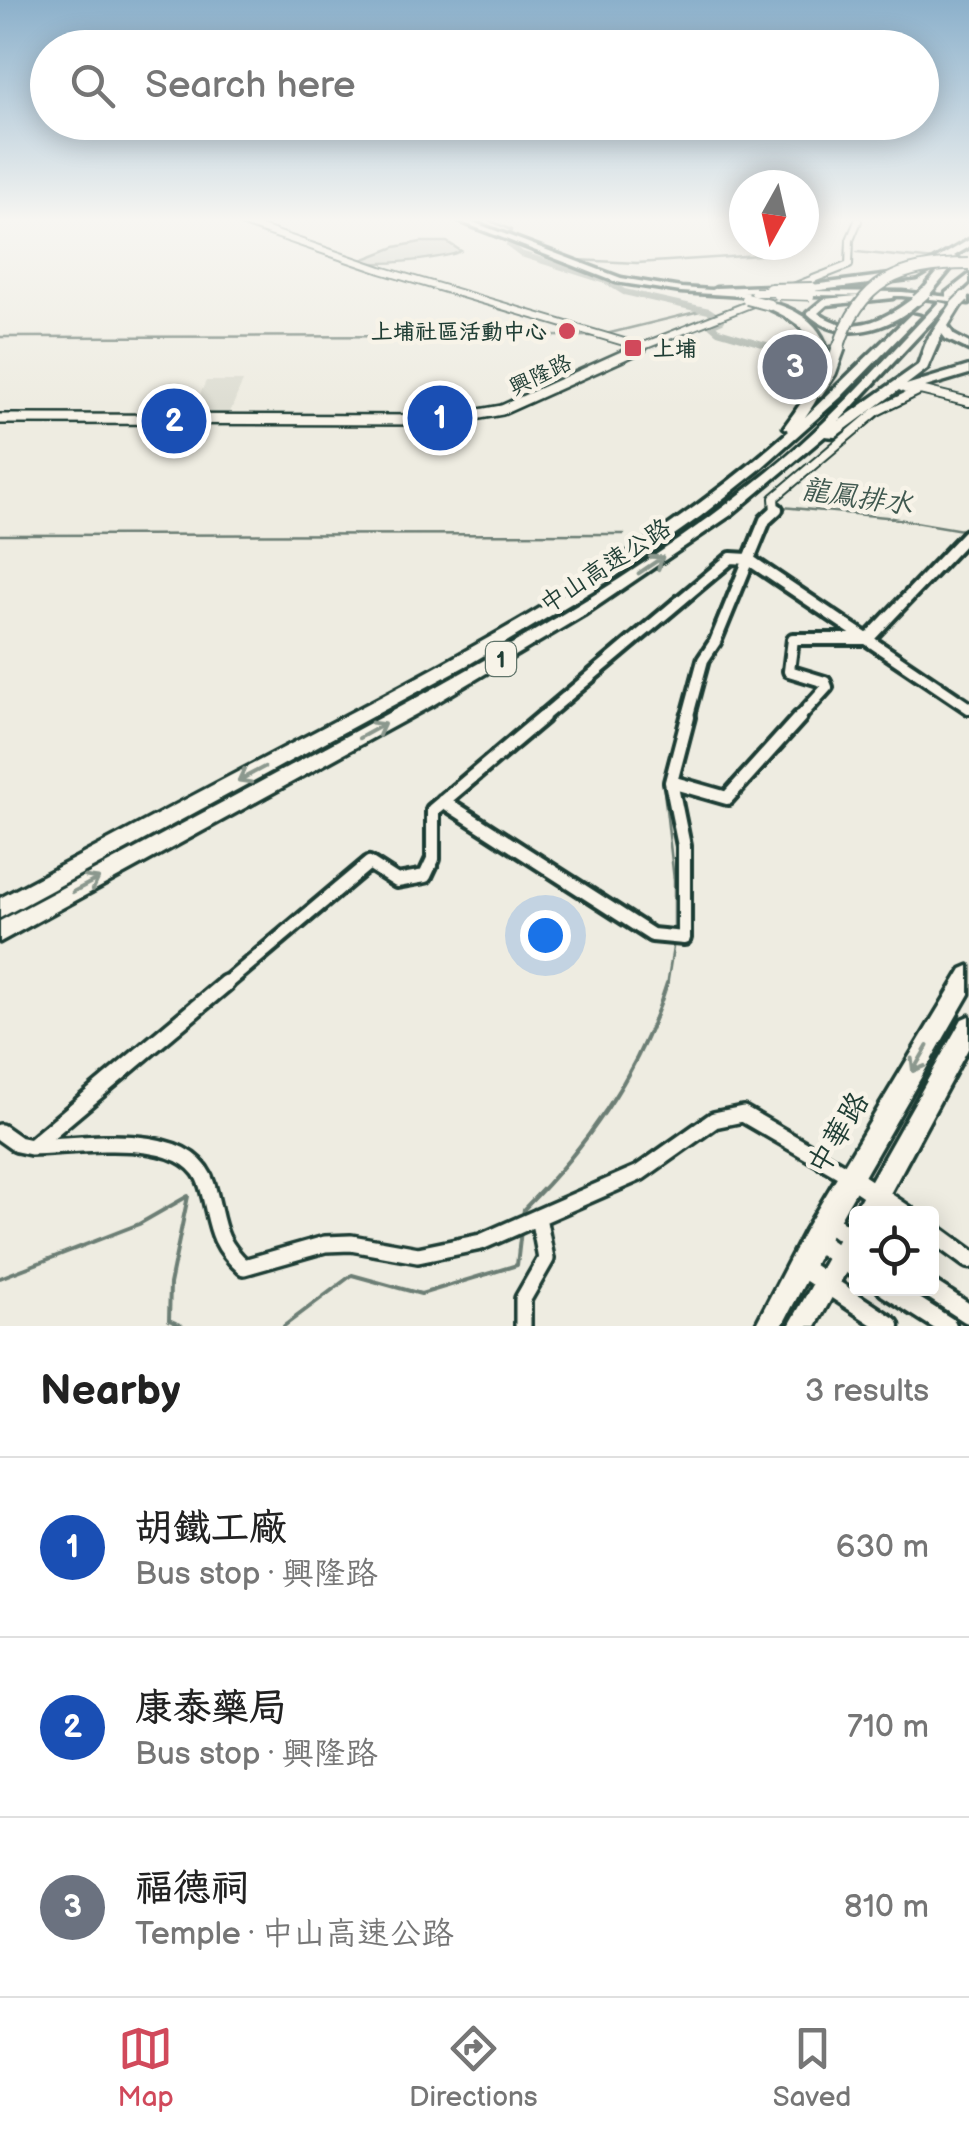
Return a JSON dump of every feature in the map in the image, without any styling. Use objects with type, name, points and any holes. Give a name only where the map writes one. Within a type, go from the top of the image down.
[{"type":"highway","points":[[711,291],[810,292],[872,283]]},
{"type":"highway","points":[[877,283],[855,309],[831,369],[817,392],[762,455],[769,467],[908,388],[969,370]]},
{"type":"highway","points":[[711,291],[753,296],[806,321],[820,338],[824,362],[817,392]]},
{"type":"highway","points":[[889,296],[824,302],[812,313],[836,325],[872,327],[948,299]]},
{"type":"highway","points":[[860,413],[923,367],[942,326],[948,299]]},
{"type":"highway","name":"中山高速公路","points":[[0,932],[535,640],[676,549],[858,396],[948,299]]},
{"type":"highway","points":[[942,326],[950,337],[969,348]]},
{"type":"highway","name":"中山高速公路","points":[[0,909],[452,667],[769,467]]},
{"type":"main road","points":[[654,283],[711,291]]},
{"type":"main road","points":[[753,296],[810,292],[948,299]]},
{"type":"main road","points":[[810,292],[948,299]]},
{"type":"main road","name":"中華路","points":[[768,1326],[819,1229],[969,975]]},
{"type":"main road","points":[[872,1203],[969,1026]]},
{"type":"main road","points":[[802,1326],[849,1252]]},
{"type":"street","points":[[424,283],[642,347]]},
{"type":"street","name":"興隆路","points":[[0,419],[473,418],[502,410],[642,347],[804,283]]},
{"type":"street","points":[[443,801],[652,935],[684,938],[684,846],[672,782],[702,660],[715,642],[765,520],[776,506],[774,498],[856,425],[920,390],[969,402]]},
{"type":"street","points":[[672,782],[727,798],[827,687],[825,682],[789,671],[793,640],[868,639],[966,535]]},
{"type":"street","points":[[31,1146],[370,863],[396,882],[428,874],[435,864],[430,814],[731,558],[748,559],[969,708]]},
{"type":"street","points":[[0,1132],[17,1144],[31,1146],[160,1145],[180,1150],[196,1160],[208,1183],[220,1244],[244,1267],[266,1266],[326,1244],[356,1245],[406,1257],[463,1249],[654,1166],[700,1126],[731,1113],[743,1114],[850,1177],[872,1203]]},
{"type":"street","points":[[523,1326],[523,1299],[546,1259],[535,1218]]},
{"type":"street","points":[[819,1229],[849,1246]]},
{"type":"street","points":[[939,1237],[969,1259]]},
{"type":"street","points":[[800,1267],[890,1326]]},
{"type":"street","points":[[939,1294],[969,1314]]},
{"type":"street","points":[[900,1296],[947,1326]]},
{"type":"shaded area","points":[[206,381],[243,381],[228,417],[190,417]]},
{"type":"waterway","points":[[609,283],[624,292],[709,311],[722,320],[711,325],[718,331],[780,349]]},
{"type":"waterway","points":[[606,334],[704,310]]},
{"type":"waterway","points":[[0,337],[593,336]]},
{"type":"waterway","points":[[771,347],[816,360]]},
{"type":"waterway","name":"龍鳳排水","points":[[782,507],[886,517],[968,531]]},
{"type":"waterway","name":"龍鳳排水","points":[[743,553],[754,526],[770,510]]},
{"type":"waterway","points":[[0,535],[624,534]]},
{"type":"waterway","points":[[702,654],[738,565]]},
{"type":"waterway","points":[[674,933],[674,880],[663,782],[676,738]]},
{"type":"waterway","points":[[667,986],[674,941]]},
{"type":"waterway","points":[[523,1217],[524,1209],[570,1159],[610,1105],[643,1046],[667,983]]},
{"type":"waterway","points":[[0,1278],[139,1224],[188,1196],[170,1284],[169,1320],[182,1326]]},
{"type":"waterway","points":[[284,1326],[352,1275],[421,1294],[517,1265],[521,1230]]},
{"type":"place","name":"上埔社區活動中心","points":[[567,331]]},
{"type":"place","name":"上埔","points":[[633,348]]},
{"type":"place","name":"福德祠","points":[[795,367]]},
{"type":"place","name":"胡鐵工廠","points":[[440,418]]},
{"type":"place","name":"康泰藥局","points":[[174,421]]}]
